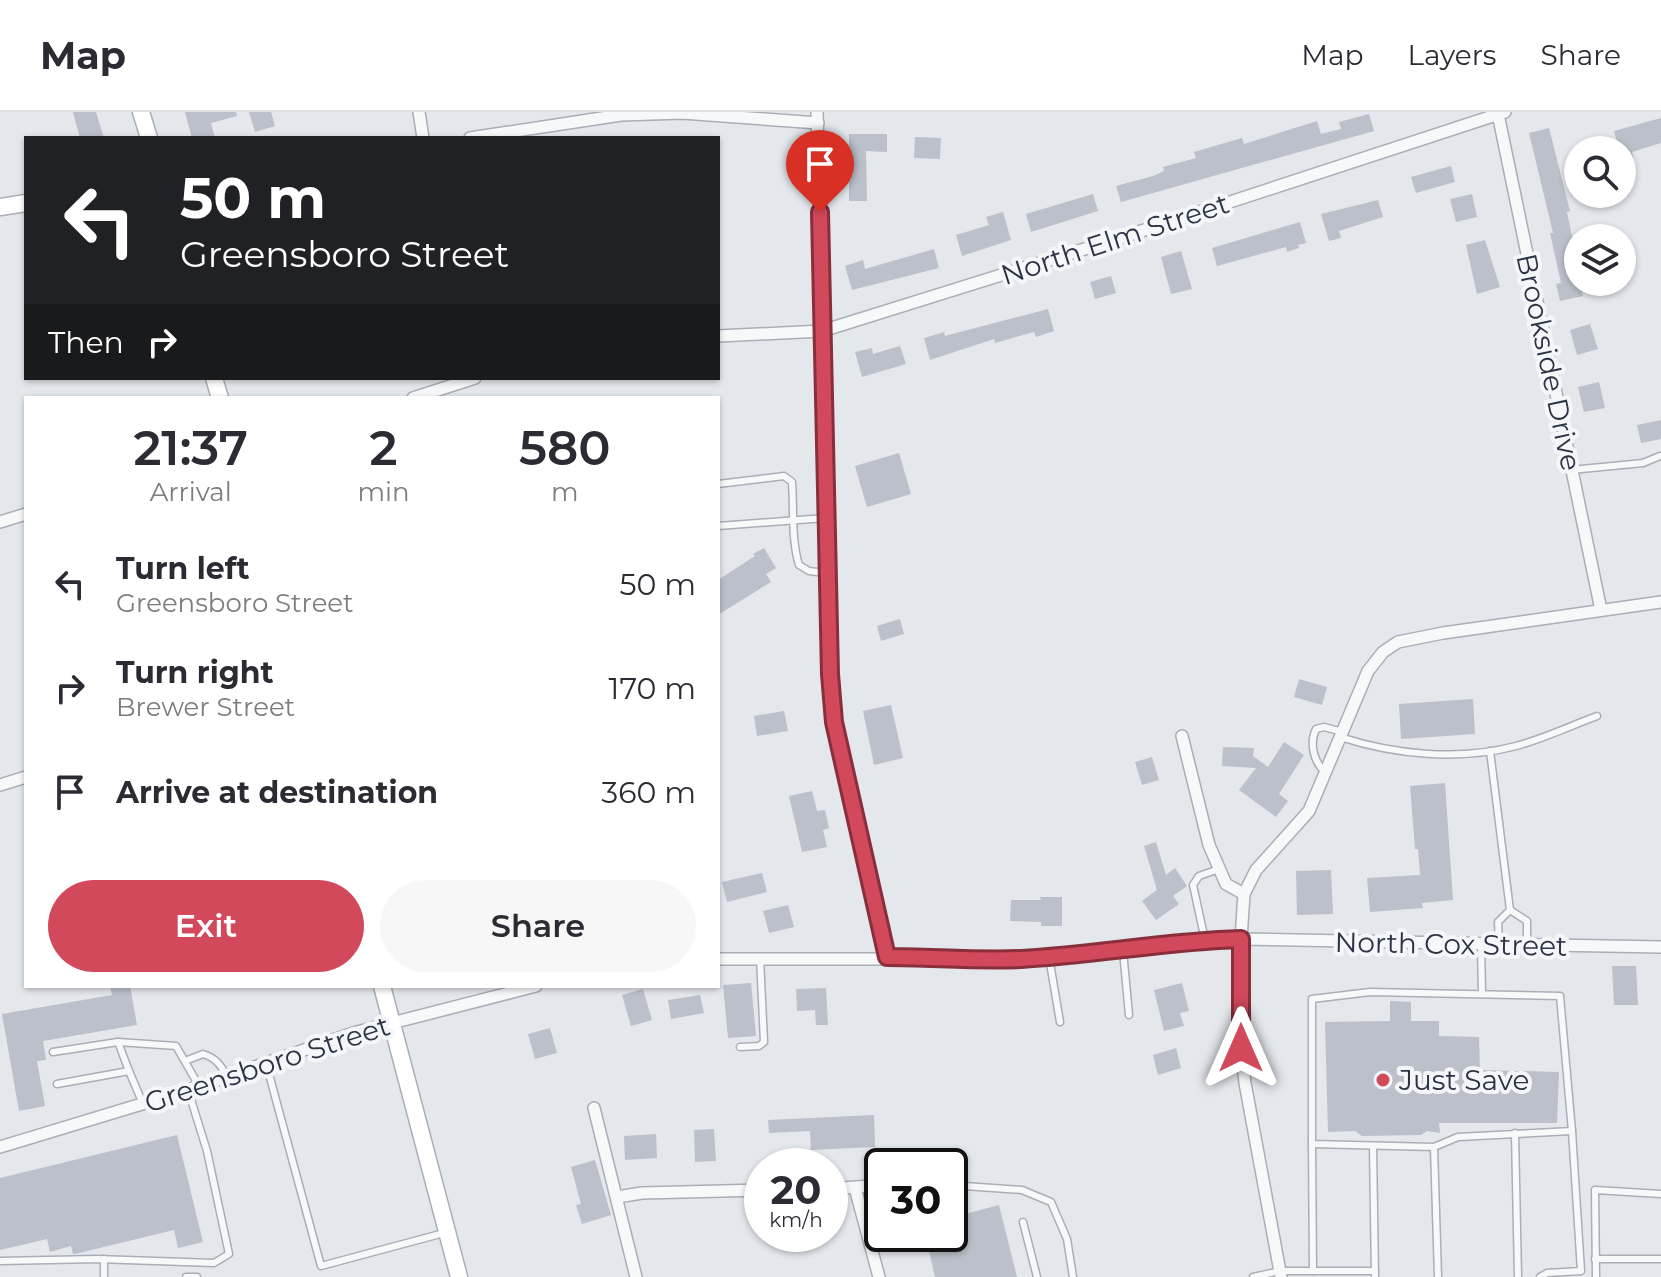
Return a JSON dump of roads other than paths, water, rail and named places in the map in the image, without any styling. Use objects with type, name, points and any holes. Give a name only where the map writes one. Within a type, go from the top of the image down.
[{"type":"main road","points":[[141,112],[148,136]]},
{"type":"main road","points":[[0,207],[24,203]]},
{"type":"main road","points":[[383,988],[459,1277]]},
{"type":"street","points":[[419,112],[423,136]]},
{"type":"street","points":[[483,136],[621,115],[682,113],[817,118],[826,573],[834,722],[887,957]]},
{"type":"street","name":"North Elm Street","points":[[720,336],[822,331],[1137,233],[1502,113]]},
{"type":"street","name":"Brookside Drive","points":[[1502,113],[1601,610]]},
{"type":"street","points":[[419,396],[469,380]]},
{"type":"street","points":[[0,522],[24,515]]},
{"type":"street","points":[[1281,1274],[1241,1048],[1244,894],[1256,870],[1309,811],[1368,671],[1383,652],[1398,642],[1661,602]]},
{"type":"street","points":[[1182,736],[1209,845],[1226,884],[1244,894]]},
{"type":"street","points":[[0,785],[24,778]]},
{"type":"street","points":[[720,959],[1018,959],[1157,944],[1241,939]]},
{"type":"street","name":"North Cox Street","points":[[1241,939],[1661,947]]},
{"type":"street","name":"Greensboro Street","points":[[0,1147],[194,1088],[392,1022],[528,988]]},
{"type":"street","points":[[594,1108],[636,1277]]},
{"type":"street","points":[[848,1188],[864,1187]]},
{"type":"street","points":[[855,1188],[879,1277]]},
{"type":"street","points":[[617,1197],[642,1193],[744,1190]]},
{"type":"lane","points":[[1571,470],[1643,463],[1660,456]]},
{"type":"lane","points":[[720,484],[784,476],[792,482],[794,550],[799,565],[809,571],[826,573]]},
{"type":"lane","points":[[720,526],[825,518]]},
{"type":"lane","points":[[1325,772],[1317,765],[1312,737],[1316,729],[1324,727],[1379,749],[1409,752],[1490,751],[1519,745],[1597,716]]},
{"type":"lane","points":[[1490,751],[1510,910],[1527,921],[1527,946]]},
{"type":"lane","points":[[1205,940],[1193,885],[1199,876],[1220,869]]},
{"type":"lane","points":[[1499,945],[1498,922],[1510,910]]},
{"type":"lane","points":[[1481,945],[1482,993]]},
{"type":"lane","points":[[1123,950],[1129,1015]]},
{"type":"lane","points":[[1049,957],[1060,1022]]},
{"type":"lane","points":[[740,1047],[759,1046],[764,1042],[760,958]]},
{"type":"lane","points":[[1313,1271],[1312,999],[1370,992],[1482,993],[1560,996],[1581,1271],[1547,1273],[1540,1277]]},
{"type":"lane","points":[[118,1042],[143,1104]]},
{"type":"lane","points":[[0,1261],[104,1259],[214,1263],[229,1254],[194,1088],[176,1046],[118,1042],[53,1052]]},
{"type":"lane","points":[[185,1061],[196,1055],[212,1057],[222,1065],[227,1077]]},
{"type":"lane","points":[[266,1063],[321,1266],[448,1232]]},
{"type":"lane","points":[[57,1084],[129,1071]]},
{"type":"lane","points":[[1312,1144],[1434,1147],[1458,1137],[1572,1131]]},
{"type":"lane","points":[[1515,1133],[1518,1277]]},
{"type":"lane","points":[[1253,1277],[1313,1271],[1375,1274],[1373,1146]]},
{"type":"lane","points":[[1434,1147],[1438,1277]]},
{"type":"lane","points":[[968,1186],[1022,1190],[1051,1202],[1067,1239],[1073,1277]]},
{"type":"lane","points":[[1596,1277],[1595,1190],[1661,1194]]},
{"type":"lane","points":[[1023,1222],[1037,1277]]},
{"type":"lane","points":[[104,1259],[104,1277]]},
{"type":"lane","points":[[1595,1259],[1661,1259]]},
{"type":"lane","points":[[186,1277],[197,1277]]},
{"type":"place","name":"Just Save","points":[[1383,1080]]}]
